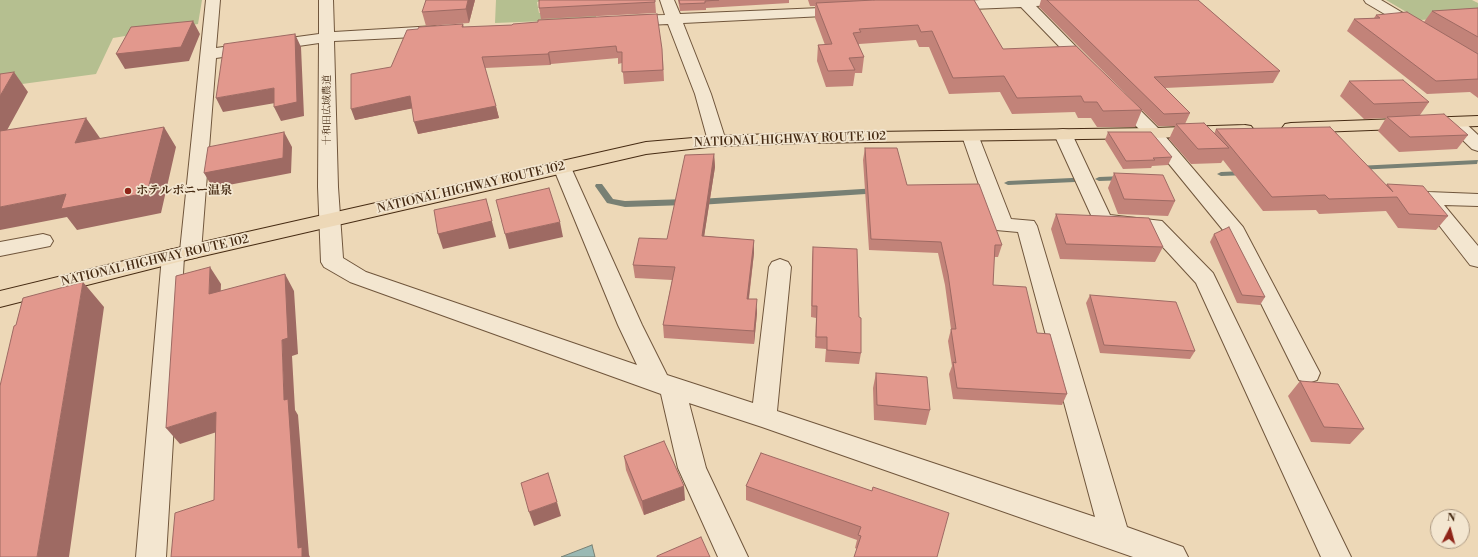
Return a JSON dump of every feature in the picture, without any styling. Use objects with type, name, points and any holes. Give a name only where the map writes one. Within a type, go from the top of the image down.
[{"type":"highway","name":"NATIONAL HIGHWAY ROUTE 102","points":[[0,299],[182,254],[646,148],[717,141],[802,138],[1153,133],[1478,121]]},
{"type":"street","points":[[151,557],[182,254],[208,54],[213,0]]},
{"type":"street","name":"十和田広域農道","points":[[326,0],[332,262],[358,277],[665,385]]},
{"type":"street","points":[[667,0],[703,94],[717,141]]},
{"type":"street","points":[[936,6],[1072,0]]},
{"type":"street","points":[[1371,0],[1431,36]]},
{"type":"street","points":[[1023,1],[1153,133],[1236,232],[1308,373]]},
{"type":"street","points":[[611,22],[857,10]]},
{"type":"street","points":[[208,54],[327,37],[446,30]]},
{"type":"street","points":[[1454,122],[1478,145]]},
{"type":"street","points":[[1063,134],[1103,222],[1155,226],[1205,279],[1336,557]]},
{"type":"street","points":[[971,136],[1003,225],[1027,226],[1115,537]]},
{"type":"street","points":[[562,168],[627,318],[665,385],[692,468],[733,557]]},
{"type":"street","points":[[1478,200],[1428,198],[1478,260]]},
{"type":"street","points":[[0,249],[43,241]]},
{"type":"street","points":[[764,417],[780,267]]},
{"type":"street","points":[[665,385],[764,417],[1173,557]]},
{"type":"green space","points":[[0,0],[202,0],[198,24],[113,38],[96,74],[0,87]]},
{"type":"green space","points":[[496,0],[548,0],[537,2],[539,13],[596,8],[596,19],[495,23]]},
{"type":"green space","points":[[1386,0],[1472,0],[1478,3],[1478,22],[1470,17],[1420,20]]},
{"type":"water","points":[[592,545],[595,557],[561,557]]},
{"type":"building","points":[[426,0],[468,0],[466,9],[422,12]]},
{"type":"building","points":[[539,0],[655,0],[655,2],[539,8]]},
{"type":"building","points":[[679,0],[719,0],[705,1],[705,3],[680,4]]},
{"type":"building","points":[[874,0],[974,0],[1003,49],[1076,46],[1142,110],[1103,111],[1097,102],[1084,102],[1081,96],[1017,98],[1004,76],[953,78],[932,31],[921,32],[918,25],[859,29],[861,32],[853,33],[864,57],[849,58],[855,70],[828,71],[818,45],[832,44],[816,3]]},
{"type":"building","points":[[1047,0],[1198,0],[1280,71],[1154,77],[1190,113],[1164,114]]},
{"type":"building","points":[[1478,8],[1478,37],[1432,11]]},
{"type":"building","points":[[1407,12],[1478,54],[1478,79],[1436,81],[1354,19],[1380,18],[1376,15]]},
{"type":"building","points":[[657,14],[662,49],[663,70],[622,72],[622,52],[617,52],[616,46],[549,52],[548,54],[482,57],[496,106],[414,122],[410,96],[351,109],[351,74],[391,67],[407,30],[418,29],[419,27],[463,24],[462,27],[512,25],[538,22],[538,20]]},
{"type":"building","points":[[193,21],[181,47],[116,54],[131,27]]},
{"type":"building","points":[[295,34],[297,102],[274,107],[274,88],[216,98],[224,44]]},
{"type":"building","points":[[14,72],[0,96],[0,74]]},
{"type":"building","points":[[1403,80],[1429,102],[1374,104],[1349,81]]},
{"type":"building","points":[[1444,114],[1468,135],[1410,137],[1387,117]]},
{"type":"building","points":[[86,118],[75,143],[164,127],[147,193],[61,209],[66,194],[0,207],[0,131]]},
{"type":"building","points":[[1204,123],[1229,148],[1198,149],[1176,124]]},
{"type":"building","points":[[1330,127],[1393,192],[1387,184],[1423,186],[1448,216],[1409,214],[1397,197],[1329,199],[1325,195],[1272,197],[1216,129]]},
{"type":"building","points":[[284,132],[283,158],[204,173],[208,147]]},
{"type":"building","points":[[1108,132],[1151,132],[1172,157],[1153,158],[1155,160],[1126,161]]},
{"type":"building","points":[[865,148],[897,148],[907,185],[979,184],[1002,245],[995,245],[993,285],[1026,287],[1037,333],[1050,334],[1067,394],[957,388],[953,362],[956,363],[951,329],[956,329],[948,274],[941,242],[871,239]]},
{"type":"building","points":[[714,154],[702,236],[754,240],[747,299],[757,299],[754,331],[663,325],[675,267],[633,265],[639,238],[667,239],[685,155]]},
{"type":"building","points":[[1114,173],[1163,175],[1175,201],[1124,199]]},
{"type":"building","points":[[549,188],[560,222],[505,234],[496,200]]},
{"type":"building","points":[[486,199],[492,221],[438,234],[434,210]]},
{"type":"building","points":[[1056,214],[1149,218],[1163,247],[1066,244]]},
{"type":"building","points":[[1229,227],[1265,297],[1242,295],[1214,234]]},
{"type":"building","points":[[813,247],[857,249],[859,317],[861,318],[861,353],[827,350],[827,337],[816,337],[817,306],[812,306]]},
{"type":"building","points":[[210,267],[209,294],[285,274],[288,338],[282,340],[284,400],[288,399],[298,548],[302,547],[302,557],[171,557],[175,513],[214,500],[216,412],[166,428],[176,276]]},
{"type":"building","points":[[83,282],[37,557],[0,557],[0,386],[14,326],[16,325],[23,298]]},
{"type":"building","points":[[1090,295],[1176,302],[1195,351],[1104,345]]},
{"type":"building","points":[[876,373],[927,377],[930,410],[877,405]]},
{"type":"building","points":[[1300,381],[1338,384],[1364,429],[1324,427]]},
{"type":"building","points":[[664,441],[684,486],[642,501],[624,456]]},
{"type":"building","points":[[761,453],[872,491],[873,487],[949,513],[937,557],[854,557],[861,536],[858,535],[861,527],[746,486]]},
{"type":"building","points":[[548,473],[557,502],[529,512],[521,483]]},
{"type":"building","points":[[701,537],[710,557],[657,557],[657,556]]},
{"type":"waterway","points":[[1357,168],[1477,162]]},
{"type":"waterway","points":[[1221,174],[1244,173]]},
{"type":"waterway","points":[[1099,179],[1124,178]]},
{"type":"waterway","points":[[1008,183],[1072,180]]},
{"type":"waterway","points":[[599,186],[610,201],[625,204],[686,202]]},
{"type":"waterway","points":[[699,202],[878,191]]},
{"type":"place","name":"ホテルポニー温泉","points":[[128,191]]}]
